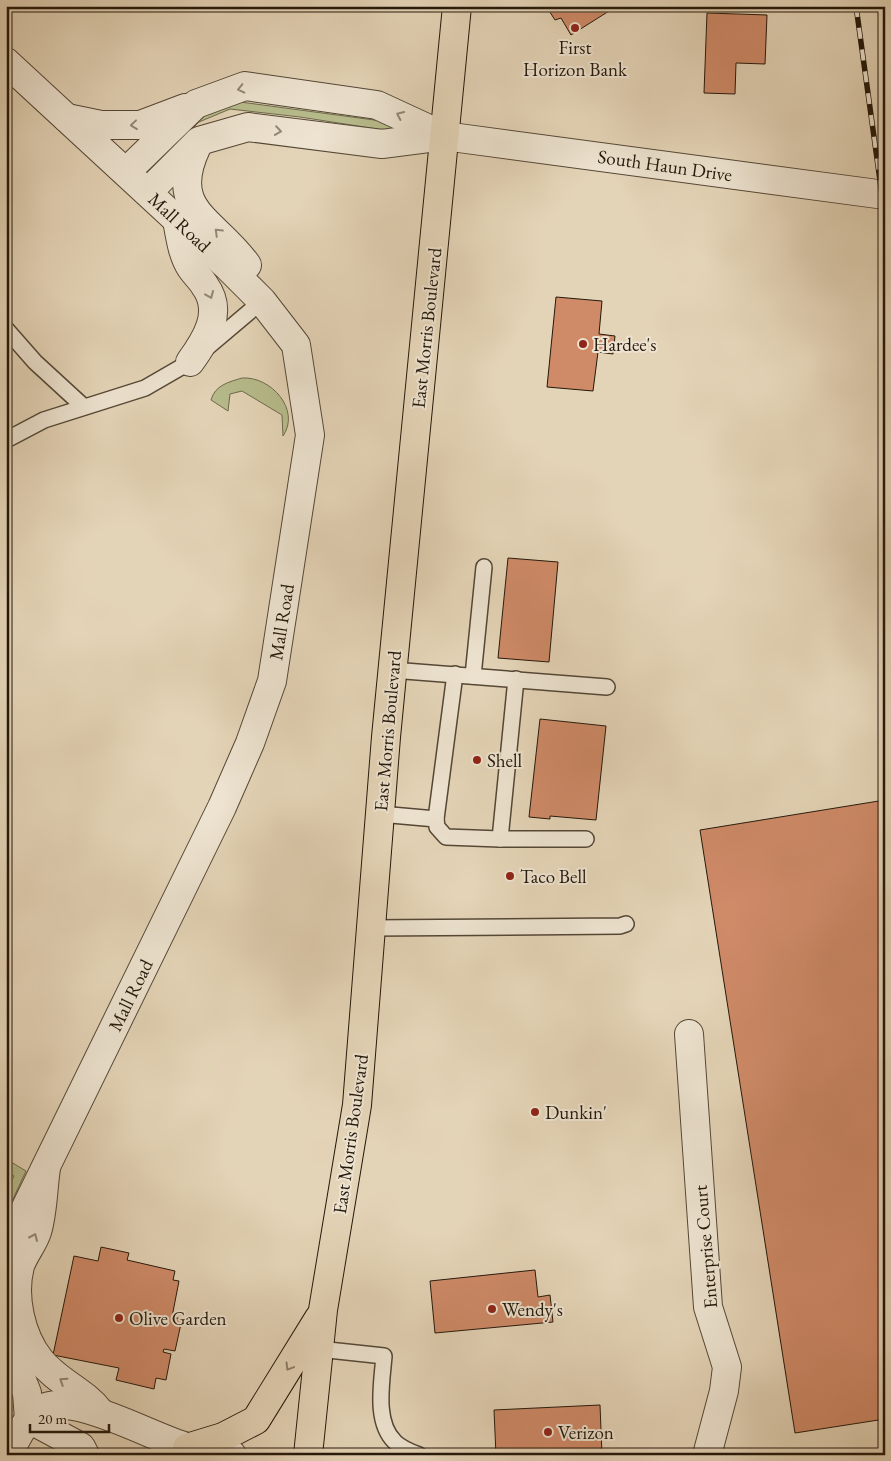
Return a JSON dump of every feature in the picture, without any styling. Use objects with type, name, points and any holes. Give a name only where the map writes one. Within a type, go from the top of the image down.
[{"type":"main road","name":"East Morris Boulevard","points":[[308,1455],[323,1310],[357,1104],[392,670],[457,6]]},
{"type":"main road","points":[[187,1448],[223,1437],[256,1420],[323,1310]]},
{"type":"street","name":"Mall Road","points":[[6,62],[148,192],[262,301],[296,345],[310,435],[272,681],[250,743],[222,807],[6,1248]]},
{"type":"street","name":"South Haun Drive","points":[[126,172],[196,104],[245,86],[377,105],[444,136]]},
{"type":"street","points":[[67,118],[101,125],[140,125],[196,104]]},
{"type":"street","name":"South Haun Drive","points":[[199,140],[248,127],[382,144],[444,136],[485,139],[885,195]]},
{"type":"street","points":[[148,192],[199,140]]},
{"type":"street","points":[[199,140],[186,175],[187,194],[194,210],[239,254],[250,270],[262,301]]},
{"type":"street","points":[[177,220],[184,254],[191,269],[206,286],[213,301],[212,327],[205,342],[190,362]]},
{"type":"street","name":"Enterprise Court","points":[[689,1034],[708,1308],[727,1367],[724,1391],[707,1455]]},
{"type":"street","points":[[46,1168],[37,1231],[20,1266],[17,1287],[23,1328],[30,1347],[41,1362],[56,1376],[90,1398],[100,1412]]},
{"type":"street","points":[[6,1340],[27,1393],[29,1419]]},
{"type":"street","points":[[8,1455],[29,1419],[43,1408],[65,1405],[100,1412],[137,1429],[187,1448],[232,1455]]},
{"type":"street","points":[[29,1419],[81,1447],[85,1455]]},
{"type":"lane","points":[[6,440],[44,420],[146,388],[190,362],[262,301]]},
{"type":"lane","points":[[6,329],[35,362],[84,407]]},
{"type":"lane","points":[[473,676],[484,567]]},
{"type":"lane","points":[[392,670],[607,687]]},
{"type":"lane","points":[[455,674],[436,819],[437,827],[446,837],[586,839]]},
{"type":"lane","points":[[500,839],[516,680]]},
{"type":"lane","points":[[380,814],[436,819]]},
{"type":"lane","points":[[371,928],[620,926],[626,924]]},
{"type":"lane","points":[[319,1349],[384,1356],[381,1398],[389,1435],[396,1444],[419,1455]]},
{"type":"green space","points":[[233,101],[389,122],[393,124],[394,128],[390,131],[300,117],[230,109],[199,122],[173,148],[167,151],[191,119]]},
{"type":"green space","points":[[242,378],[253,379],[263,383],[280,397],[286,406],[288,416],[288,426],[283,436],[282,415],[242,391],[230,394],[228,411],[211,400],[219,388]]},
{"type":"green space","points":[[6,1159],[26,1171],[6,1214],[6,1191],[14,1176],[6,1171]]},
{"type":"building","name":"First Horizon Bank","points":[[546,6],[617,6],[571,35],[561,18],[555,20]]},
{"type":"building","points":[[707,13],[767,15],[765,64],[736,63],[735,94],[704,93]]},
{"type":"building","name":"Hardee's","points":[[556,297],[602,301],[599,334],[615,336],[613,354],[598,352],[593,391],[547,387]]},
{"type":"building","points":[[508,558],[558,562],[549,662],[498,658]]},
{"type":"building","points":[[540,719],[606,726],[596,820],[550,816],[550,819],[529,817]]},
{"type":"building","points":[[885,800],[885,1419],[795,1433],[700,830]]},
{"type":"building","name":"Olive Garden","points":[[101,1247],[129,1253],[127,1260],[175,1271],[173,1280],[179,1281],[172,1317],[182,1319],[175,1351],[164,1349],[163,1352],[171,1354],[166,1380],[156,1378],[154,1389],[116,1380],[119,1368],[53,1355],[74,1256],[98,1261]]},
{"type":"building","name":"Wendy's","points":[[535,1270],[538,1297],[550,1295],[553,1322],[435,1333],[430,1281]]},
{"type":"building","name":"Verizon","points":[[600,1405],[602,1455],[496,1455],[494,1410]]},
{"type":"railway","points":[[856,6],[885,217]]},
{"type":"place","name":"First Horizon Bank","points":[[575,28]]},
{"type":"place","name":"Hardee's","points":[[583,344]]},
{"type":"place","name":"Shell","points":[[477,760]]},
{"type":"place","name":"Taco Bell","points":[[510,876]]},
{"type":"place","name":"Dunkin'","points":[[535,1112]]},
{"type":"place","name":"Wendy's","points":[[492,1309]]},
{"type":"place","name":"Olive Garden","points":[[119,1318]]},
{"type":"place","name":"Verizon","points":[[548,1432]]}]
